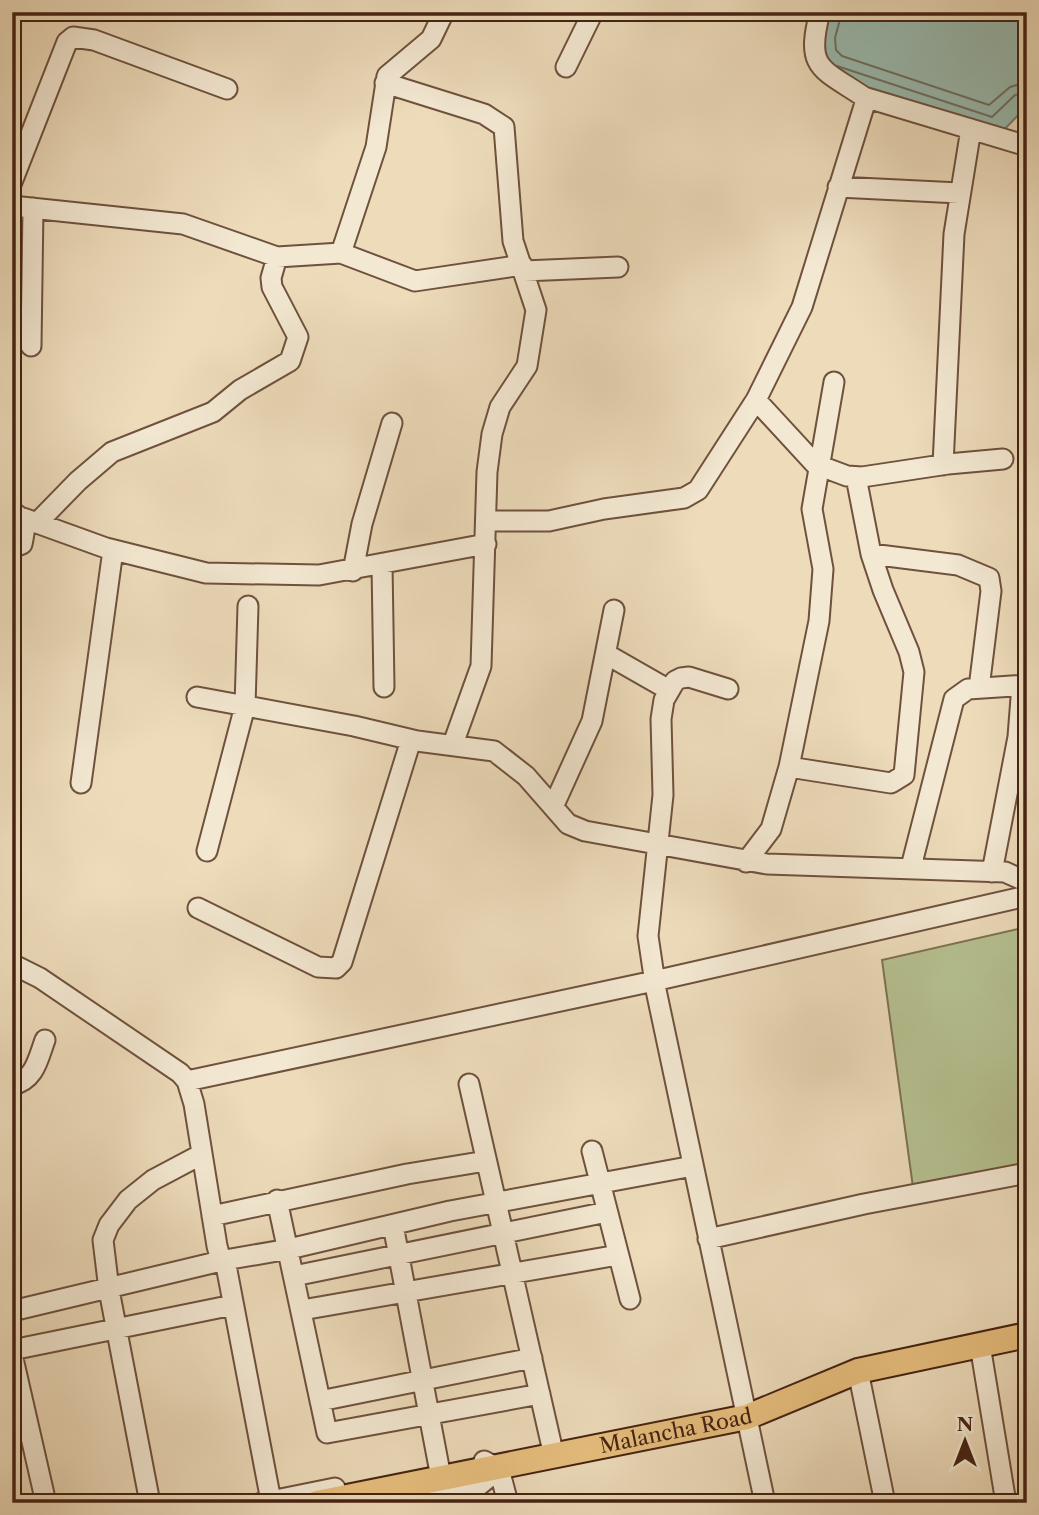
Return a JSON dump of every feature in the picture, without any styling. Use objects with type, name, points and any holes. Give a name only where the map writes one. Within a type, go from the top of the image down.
[{"type":"main road","name":"Malancha Road","points":[[317,1503],[499,1469],[747,1417],[858,1371],[1027,1335]]},
{"type":"street","points":[[341,253],[376,147],[385,83],[392,69],[431,39],[444,12]]},
{"type":"street","points":[[566,67],[593,12]]},
{"type":"street","points":[[820,12],[813,38],[813,53],[828,74],[864,97],[1026,145]]},
{"type":"street","points":[[12,182],[67,43],[73,37],[94,40],[227,89]]},
{"type":"street","points":[[385,83],[484,114],[504,127],[513,241],[536,310],[531,351],[524,374],[500,407],[494,424],[487,472],[481,666],[453,744]]},
{"type":"street","points":[[487,521],[550,521],[604,509],[684,498],[702,484],[756,400],[802,307],[865,103],[864,97]]},
{"type":"street","points":[[943,465],[954,234],[971,129]]},
{"type":"street","points":[[838,187],[959,193]]},
{"type":"street","points":[[12,206],[183,224],[277,257],[341,253],[415,281],[523,268],[618,267]]},
{"type":"street","points":[[31,346],[33,208]]},
{"type":"street","points":[[24,518],[78,481],[112,452],[213,412],[240,390],[290,361],[298,337],[272,287],[271,278],[277,257]]},
{"type":"street","points":[[746,862],[771,829],[789,766],[819,621],[823,569],[812,509],[834,382]]},
{"type":"street","points":[[756,400],[820,466],[856,477],[1003,459]]},
{"type":"street","points":[[353,572],[362,524],[392,423]]},
{"type":"street","points":[[789,766],[891,783],[904,775],[915,692],[914,672],[872,554],[856,477]]},
{"type":"street","points":[[12,548],[22,544],[24,518]]},
{"type":"street","points":[[24,518],[113,550],[206,573],[319,575],[353,572],[486,544]]},
{"type":"street","points":[[81,783],[113,550]]},
{"type":"street","points":[[872,554],[958,565],[989,579],[991,583],[979,688]]},
{"type":"street","points":[[382,565],[384,687]]},
{"type":"street","points":[[207,851],[245,706],[248,606]]},
{"type":"street","points":[[554,807],[592,721],[614,610]]},
{"type":"street","points":[[606,654],[669,690]]},
{"type":"street","points":[[728,689],[690,677],[675,681],[669,690],[661,719],[663,795],[648,936],[654,981],[765,1503]]},
{"type":"street","points":[[911,867],[950,706],[959,693],[979,688],[1024,685],[992,872]]},
{"type":"street","points":[[197,697],[411,740],[494,751],[508,760],[574,827],[657,846],[746,862],[811,867],[911,867],[992,872],[1015,874],[1027,882]]},
{"type":"street","points":[[198,908],[318,967],[336,968],[346,948],[411,740]]},
{"type":"street","points":[[187,1081],[654,981],[1027,896]]},
{"type":"street","points":[[12,964],[40,978],[154,1055],[187,1081],[220,1257],[225,1260],[266,1502],[479,1459],[499,1469],[508,1503]]},
{"type":"street","points":[[12,1085],[27,1080],[32,1074],[45,1040]]},
{"type":"street","points":[[469,1084],[554,1456]]},
{"type":"street","points":[[592,1151],[630,1299]]},
{"type":"street","points":[[150,1503],[109,1290],[103,1240],[109,1225],[128,1200],[153,1180],[202,1154]]},
{"type":"street","points":[[212,1216],[277,1200],[486,1161]]},
{"type":"street","points":[[12,1311],[109,1290],[225,1260],[289,1249],[496,1202],[693,1166]]},
{"type":"street","points":[[708,1239],[864,1203],[1027,1173]]},
{"type":"street","points":[[277,1200],[327,1433],[540,1394]]},
{"type":"street","points":[[295,1276],[504,1236],[607,1213]]},
{"type":"street","points":[[393,1225],[439,1467]]},
{"type":"street","points":[[302,1310],[618,1255]]},
{"type":"street","points":[[46,1503],[12,1352],[233,1305]]},
{"type":"street","points":[[979,1345],[1006,1503]]},
{"type":"street","points":[[320,1401],[532,1358]]},
{"type":"street","points":[[858,1371],[886,1503]]},
{"type":"street","points":[[410,1503],[477,1487],[499,1469]]},
{"type":"green space","points":[[1027,927],[1027,1181],[915,1202],[882,960]]},
{"type":"water","points":[[817,12],[1027,12],[1027,106],[998,136],[828,79]]}]
